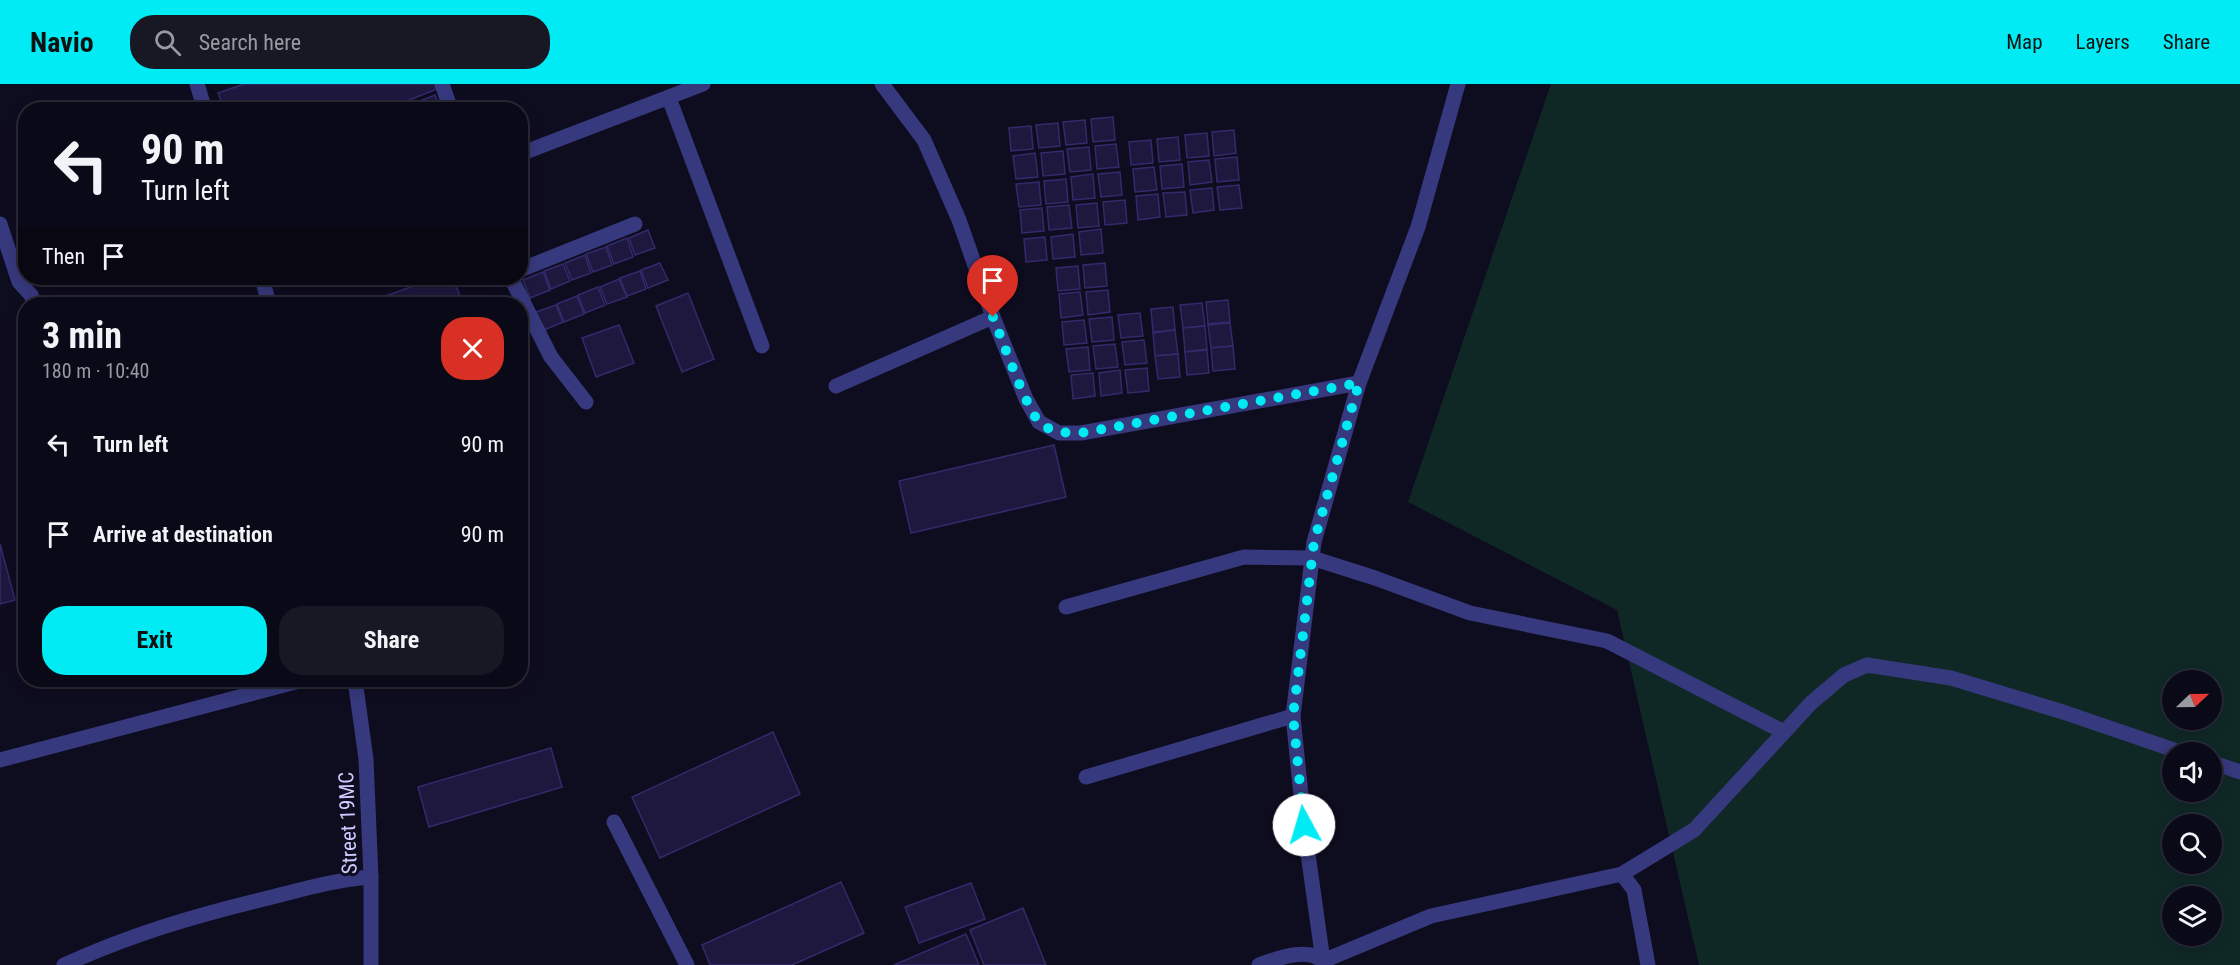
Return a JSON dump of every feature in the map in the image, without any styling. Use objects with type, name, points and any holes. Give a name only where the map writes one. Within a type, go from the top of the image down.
[{"type":"street","points":[[196,84],[202,102]]},
{"type":"street","points":[[442,84],[448,102]]},
{"type":"street","points":[[528,151],[703,84]]},
{"type":"street","points":[[882,84],[924,141],[959,220],[993,317],[1026,399],[1039,423],[1059,433],[1081,433],[1359,383]]},
{"type":"street","points":[[1325,963],[1304,825],[1293,716],[1314,542],[1359,383],[1418,227],[1458,84]]},
{"type":"street","points":[[669,98],[762,346]]},
{"type":"street","points":[[0,224],[18,279]]},
{"type":"street","points":[[528,267],[635,224]]},
{"type":"street","points":[[22,285],[32,297]]},
{"type":"street","points":[[528,312],[551,357],[586,402]]},
{"type":"street","points":[[837,386],[993,317]]},
{"type":"street","points":[[1066,607],[1244,557],[1312,558],[1375,578],[1470,613],[1607,641],[1784,732]]},
{"type":"street","points":[[1259,965],[1286,955],[1306,955],[1325,963],[1431,916],[1622,873],[1694,830],[1811,703],[1844,675],[1867,665],[1951,678],[2063,712],[2162,746]]},
{"type":"street","points":[[0,759],[276,687]]},
{"type":"street","name":"Street 19MC","points":[[356,687],[366,759],[371,877],[371,965]]},
{"type":"street","points":[[1086,777],[1293,716]]},
{"type":"street","points":[[2222,766],[2240,772]]},
{"type":"street","points":[[614,822],[687,965]]},
{"type":"street","points":[[1622,873],[1634,890],[1648,965]]},
{"type":"street","points":[[64,965],[108,945],[204,913],[338,880],[371,877]]},
{"type":"green space","points":[[1551,84],[2240,84],[2240,965],[1699,965],[1617,610],[1408,502]]},
{"type":"building","points":[[244,84],[435,84],[437,89],[404,102],[222,102],[218,93]]},
{"type":"building","points":[[435,95],[437,102],[417,102]]},
{"type":"building","points":[[1113,117],[1115,140],[1093,142],[1091,119]]},
{"type":"building","points":[[1085,120],[1087,143],[1066,145],[1063,122]]},
{"type":"building","points":[[1058,123],[1060,146],[1039,148],[1036,125]]},
{"type":"building","points":[[1031,126],[1033,149],[1011,151],[1009,128]]},
{"type":"building","points":[[1234,130],[1236,153],[1214,156],[1212,132]]},
{"type":"building","points":[[1207,133],[1209,156],[1187,158],[1185,135]]},
{"type":"building","points":[[1178,137],[1180,160],[1159,162],[1157,139]]},
{"type":"building","points":[[1151,140],[1153,163],[1131,165],[1129,142]]},
{"type":"building","points":[[1116,144],[1119,167],[1097,169],[1095,146]]},
{"type":"building","points":[[1089,147],[1091,170],[1070,172],[1067,149]]},
{"type":"building","points":[[1063,151],[1065,174],[1043,176],[1041,153]]},
{"type":"building","points":[[1035,153],[1038,177],[1016,179],[1013,156]]},
{"type":"building","points":[[1237,157],[1239,180],[1217,182],[1215,159]]},
{"type":"building","points":[[1209,160],[1212,182],[1190,185],[1188,162]]},
{"type":"building","points":[[1182,164],[1184,187],[1162,189],[1160,166]]},
{"type":"building","points":[[1154,167],[1157,190],[1135,192],[1133,169]]},
{"type":"building","points":[[1120,172],[1122,195],[1101,197],[1098,174]]},
{"type":"building","points":[[1093,174],[1095,198],[1073,200],[1071,177]]},
{"type":"building","points":[[1066,179],[1068,202],[1046,204],[1044,181]]},
{"type":"building","points":[[1039,182],[1041,205],[1019,207],[1016,184]]},
{"type":"building","points":[[1239,185],[1242,208],[1220,210],[1217,187]]},
{"type":"building","points":[[1212,188],[1214,210],[1193,213],[1190,190]]},
{"type":"building","points":[[1185,192],[1187,215],[1166,217],[1163,193]]},
{"type":"building","points":[[1158,194],[1160,217],[1138,220],[1136,196]]},
{"type":"building","points":[[1125,200],[1127,223],[1105,225],[1103,202]]},
{"type":"building","points":[[1097,203],[1099,226],[1078,228],[1076,205]]},
{"type":"building","points":[[1069,205],[1072,228],[1049,230],[1047,207]]},
{"type":"building","points":[[1042,208],[1044,231],[1022,233],[1020,210]]},
{"type":"building","points":[[1101,229],[1103,253],[1081,255],[1079,232]]},
{"type":"building","points":[[648,230],[655,248],[635,255],[629,238]]},
{"type":"building","points":[[1073,234],[1075,257],[1053,259],[1051,237]]},
{"type":"building","points":[[1045,237],[1047,260],[1026,262],[1024,239]]},
{"type":"building","points":[[627,238],[633,257],[614,264],[607,246]]},
{"type":"building","points":[[606,247],[612,265],[593,272],[586,254]]},
{"type":"building","points":[[585,255],[591,273],[572,280],[565,263]]},
{"type":"building","points":[[660,263],[668,280],[648,288],[641,270]]},
{"type":"building","points":[[1105,263],[1107,286],[1085,288],[1083,265]]},
{"type":"building","points":[[563,264],[570,281],[551,289],[544,271]]},
{"type":"building","points":[[1078,266],[1080,289],[1058,291],[1056,268]]},
{"type":"building","points":[[640,271],[646,289],[627,296],[620,278]]},
{"type":"building","points":[[543,272],[550,290],[530,298],[525,285],[528,285],[528,278]]},
{"type":"building","points":[[619,279],[627,297],[607,304],[600,287]]},
{"type":"building","points":[[416,285],[456,285],[460,297],[383,297]]},
{"type":"building","points":[[598,287],[605,305],[585,313],[578,295]]},
{"type":"building","points":[[1108,290],[1110,312],[1088,315],[1086,292]]},
{"type":"building","points":[[1080,292],[1083,315],[1061,318],[1059,294]]},
{"type":"building","points":[[688,293],[714,359],[682,372],[656,306]]},
{"type":"building","points":[[577,296],[584,314],[564,322],[557,304]]},
{"type":"building","points":[[1228,300],[1230,322],[1208,324],[1206,302]]},
{"type":"building","points":[[1202,303],[1205,326],[1183,328],[1180,305]]},
{"type":"building","points":[[556,305],[563,322],[544,330],[536,312]]},
{"type":"building","points":[[1173,307],[1175,330],[1153,332],[1151,309]]},
{"type":"building","points":[[1140,313],[1143,336],[1121,338],[1118,315]]},
{"type":"building","points":[[1112,317],[1114,340],[1092,342],[1089,319]]},
{"type":"building","points":[[1084,320],[1087,343],[1064,345],[1062,322]]},
{"type":"building","points":[[1230,323],[1233,346],[1211,348],[1208,325]]},
{"type":"building","points":[[619,325],[634,363],[596,377],[582,338]]},
{"type":"building","points":[[1205,326],[1207,349],[1185,352],[1183,328]]},
{"type":"building","points":[[1175,330],[1178,354],[1155,356],[1153,333]]},
{"type":"building","points":[[1144,340],[1147,363],[1125,365],[1122,342]]},
{"type":"building","points":[[1115,344],[1118,367],[1096,369],[1093,346]]},
{"type":"building","points":[[1233,346],[1235,369],[1213,371],[1211,348]]},
{"type":"building","points":[[1088,347],[1090,370],[1069,372],[1066,349]]},
{"type":"building","points":[[1207,350],[1209,373],[1187,375],[1185,352]]},
{"type":"building","points":[[1178,354],[1180,377],[1158,379],[1155,356]]},
{"type":"building","points":[[1147,368],[1149,391],[1128,393],[1125,370]]},
{"type":"building","points":[[1120,370],[1122,393],[1101,396],[1099,373]]},
{"type":"building","points":[[1093,373],[1095,396],[1073,399],[1071,375]]},
{"type":"building","points":[[1054,445],[1066,497],[911,533],[899,481]]},
{"type":"building","points":[[0,544],[15,600],[0,604]]},
{"type":"building","points":[[773,732],[800,794],[660,858],[632,797]]},
{"type":"building","points":[[551,748],[562,787],[429,827],[418,787]]},
{"type":"building","points":[[841,882],[864,933],[792,965],[710,965],[702,945]]},
{"type":"building","points":[[971,883],[985,919],[919,943],[905,907]]},
{"type":"building","points":[[1023,908],[1046,965],[984,965],[970,930]]},
{"type":"building","points":[[966,934],[979,965],[894,965]]},
{"type":"route","points":[[993,317],[1026,399],[1039,423],[1059,433],[1081,433],[1359,383],[1314,542],[1293,716],[1304,825]]}]
